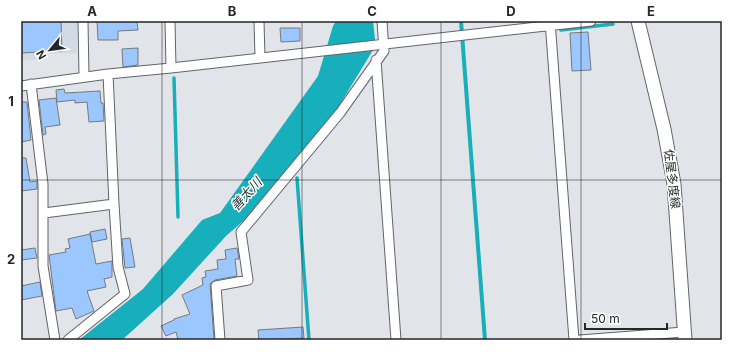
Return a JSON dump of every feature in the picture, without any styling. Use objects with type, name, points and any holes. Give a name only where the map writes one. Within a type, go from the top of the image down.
[{"type":"main road","name":"佐屋多度線","points":[[638,21],[664,129],[674,184],[684,336]]},
{"type":"street","points":[[83,21],[84,77]]},
{"type":"street","points":[[170,21],[171,68]]},
{"type":"street","points":[[259,21],[260,58]]},
{"type":"street","points":[[220,340],[216,286],[248,280],[241,232],[340,113],[376,60],[384,51],[381,44],[382,21]]},
{"type":"street","points":[[21,86],[108,74],[467,35],[550,24],[591,21]]},
{"type":"street","points":[[550,24],[574,340]]},
{"type":"street","points":[[376,60],[396,340]]},
{"type":"street","points":[[68,340],[125,294],[117,255],[108,74]]},
{"type":"street","points":[[31,84],[43,184],[43,266],[55,340]]},
{"type":"street","points":[[44,213],[114,204]]},
{"type":"street","points":[[580,340],[684,336]]},
{"type":"shaded area","points":[[21,21],[77,21],[77,53],[40,54],[40,60],[21,60]]},
{"type":"water","name":"善太川","points":[[336,21],[373,21],[375,39],[373,50],[337,109],[256,210],[226,236],[173,294],[122,340],[79,340],[143,289],[202,220],[220,213],[318,76],[333,26]]},
{"type":"water","points":[[459,21],[463,21],[487,340],[483,340]]},
{"type":"building","points":[[21,21],[61,21],[62,51],[21,53]]},
{"type":"building","points":[[97,21],[137,21],[138,30],[118,31],[118,40],[98,40]]},
{"type":"building","points":[[280,28],[300,28],[300,41],[281,42]]},
{"type":"building","points":[[588,32],[591,70],[572,71],[570,33]]},
{"type":"building","points":[[138,48],[138,65],[123,67],[122,49]]},
{"type":"building","points":[[64,89],[65,93],[100,91],[101,103],[103,103],[104,121],[89,122],[87,102],[75,103],[75,100],[57,102],[56,90]]},
{"type":"building","points":[[56,98],[60,125],[45,127],[46,134],[43,135],[39,100]]},
{"type":"building","points":[[21,102],[27,102],[31,140],[21,142]]},
{"type":"building","points":[[21,158],[26,158],[30,182],[37,181],[37,189],[21,191]]},
{"type":"building","points":[[105,229],[107,239],[92,242],[90,232]]},
{"type":"building","points":[[90,234],[96,264],[112,261],[112,277],[104,279],[106,287],[87,291],[94,311],[76,319],[72,308],[56,311],[49,255],[66,252],[65,249],[70,248],[68,239]]},
{"type":"building","points":[[130,238],[135,267],[125,268],[122,239]]},
{"type":"building","points":[[35,248],[37,258],[21,260],[21,250]]},
{"type":"building","points":[[237,248],[239,259],[235,259],[237,276],[215,280],[210,284],[214,340],[178,340],[176,332],[166,336],[161,326],[174,319],[190,314],[182,295],[203,285],[202,278],[206,277],[205,271],[218,269],[217,260],[226,259],[225,250]]},
{"type":"building","points":[[40,282],[42,296],[21,300],[21,286]]},
{"type":"building","points":[[303,327],[304,338],[259,340],[258,330]]},
{"type":"waterway","points":[[561,30],[613,24]]},
{"type":"waterway","points":[[174,78],[178,217]]},
{"type":"waterway","points":[[297,178],[309,340]]}]
